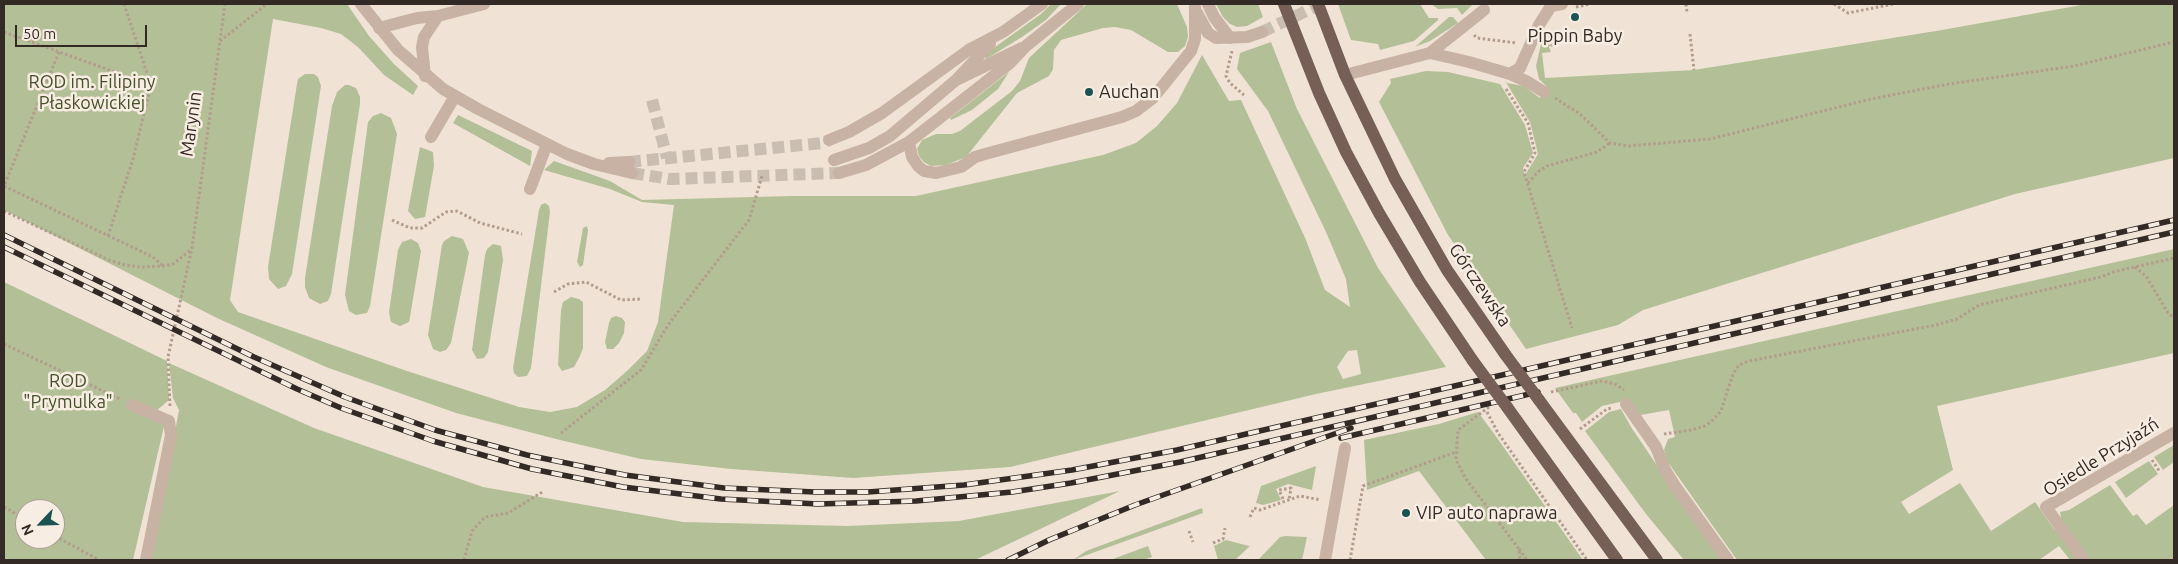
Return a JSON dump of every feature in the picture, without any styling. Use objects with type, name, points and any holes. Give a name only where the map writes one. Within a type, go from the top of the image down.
[{"type":"main road","points":[[1284,4],[1319,93],[1346,152],[1420,282],[1473,361],[1617,560]]},
{"type":"main road","name":"Górczewska","points":[[1318,4],[1345,75],[1378,145],[1414,213],[1448,270],[1505,354],[1657,560]]},
{"type":"street","points":[[361,4],[398,50],[425,76],[455,96],[547,144],[594,164],[630,167]]},
{"type":"street","points":[[379,28],[484,4]]},
{"type":"street","points":[[834,160],[869,148],[890,136],[956,80],[977,56],[1003,32],[1042,4]]},
{"type":"street","points":[[839,173],[866,165],[909,142],[1010,63],[1026,46],[1078,4]]},
{"type":"street","points":[[1208,4],[1214,17],[1230,38]]},
{"type":"street","points":[[1506,78],[1520,68],[1539,24],[1551,6],[1562,4]]},
{"type":"street","points":[[909,142],[912,157],[918,166],[924,171],[936,173],[962,166],[980,155],[1122,117],[1136,111],[1152,98],[1191,51],[1195,40],[1194,6]]},
{"type":"street","points":[[1194,6],[1208,33],[1216,38],[1248,37],[1262,32]]},
{"type":"street","points":[[1345,75],[1430,53],[1484,10]]},
{"type":"street","points":[[425,76],[422,47],[424,37],[438,16]]},
{"type":"street","points":[[829,140],[849,132],[882,113],[970,49],[1003,32]]},
{"type":"street","points":[[1536,34],[1553,41]]},
{"type":"street","points":[[956,80],[1026,46]]},
{"type":"street","points":[[1430,53],[1469,62],[1506,78],[1528,82],[1544,92]]},
{"type":"street","points":[[431,137],[455,96]]},
{"type":"street","points":[[530,189],[547,144]]},
{"type":"street","points":[[132,405],[169,421],[171,435],[146,560]]},
{"type":"street","points":[[1620,406],[1656,447],[1670,478],[1728,560]]},
{"type":"street","name":"Osiedle Przyjaźń","points":[[2084,560],[2046,507],[2174,433]]},
{"type":"street","points":[[1325,560],[1345,448]]},
{"type":"path","points":[[108,236],[133,159],[150,85],[124,4]]},
{"type":"path","name":"Marynin","points":[[169,421],[171,398],[168,357],[192,248],[225,4]]},
{"type":"path","points":[[220,41],[267,4]]},
{"type":"path","points":[[1686,4],[1687,13]]},
{"type":"path","points":[[1834,4],[1848,13],[1893,4]]},
{"type":"path","points":[[1466,26],[1476,38],[1519,44]]},
{"type":"path","points":[[4,32],[150,85]]},
{"type":"path","points":[[1690,34],[1694,70]]},
{"type":"path","points":[[1230,38],[1232,53],[1226,76],[1230,83],[1244,95]]},
{"type":"path","points":[[1544,92],[1580,114],[1610,143],[1628,146],[1710,139],[1872,99],[1949,84],[2074,66],[2174,42]]},
{"type":"path","points":[[59,52],[4,186],[153,258],[163,266]]},
{"type":"path","points":[[1506,78],[1528,124],[1535,153],[1524,172],[1572,328]]},
{"type":"path","points":[[1528,183],[1538,172],[1547,166],[1597,152],[1610,143]]},
{"type":"path","points":[[561,432],[641,370],[668,325],[749,220],[762,176]]},
{"type":"path","points":[[4,211],[109,260],[140,267],[173,264],[192,248]]},
{"type":"path","points":[[392,220],[410,228],[422,228],[446,212],[457,211],[480,223],[522,234]]},
{"type":"path","points":[[1648,436],[1691,430],[1711,422],[1721,411],[1732,374],[1739,365],[1749,360],[1936,325],[1957,319],[1979,305],[2101,278],[2113,272],[2174,258]]},
{"type":"path","points":[[2135,267],[2146,276],[2164,307],[2174,318]]},
{"type":"path","points":[[554,292],[568,284],[586,282],[621,300],[640,299]]},
{"type":"path","points":[[4,344],[132,405]]},
{"type":"path","points":[[1558,390],[1592,382],[1608,382],[1621,387],[1627,399],[1620,406],[1606,409],[1580,429]]},
{"type":"path","points":[[1487,412],[1498,433],[1587,560]]},
{"type":"path","points":[[1477,416],[1458,430],[1456,460],[1466,479],[1527,560]]},
{"type":"path","points":[[1350,560],[1363,486],[1456,452]]},
{"type":"path","points":[[2150,457],[2160,472]]},
{"type":"path","points":[[1283,499],[1280,490],[1292,488],[1289,500]]},
{"type":"path","points":[[464,560],[472,531],[485,517],[508,513],[544,492]]},
{"type":"path","points":[[1250,517],[1254,508],[1260,510],[1301,496],[1321,500]]},
{"type":"path","points":[[4,507],[15,513]]},
{"type":"path","points":[[1213,543],[1222,539],[1225,528]]},
{"type":"path","points":[[1189,531],[1193,542]]},
{"type":"path","points":[[65,541],[99,560]]},
{"type":"path","points":[[1519,549],[1520,560]]},
{"type":"green space","name":"ROD im. Filipiny Płaskowickiej","points":[[4,4],[347,4],[369,36],[394,64],[418,86],[413,95],[384,75],[358,47],[341,34],[321,28],[273,19],[230,300],[238,312],[407,371],[519,407],[550,412],[577,407],[605,390],[647,351],[658,322],[674,205],[642,202],[610,189],[544,170],[554,161],[610,181],[642,200],[791,196],[916,196],[1103,155],[1136,143],[1157,126],[1177,103],[1202,55],[1229,101],[1241,100],[1306,240],[1325,290],[1350,307],[1346,279],[1326,232],[1268,111],[1237,69],[1240,53],[1271,42],[1297,109],[1378,268],[1446,367],[1316,394],[1010,467],[853,478],[731,469],[641,459],[560,440],[456,413],[326,367],[217,318],[4,210]],"holes":[[[1357,350],[1361,374],[1343,379],[1337,367],[1348,351]]]},
{"type":"green space","points":[[1051,4],[1061,4],[1046,20],[986,59],[984,55],[1041,14]]},
{"type":"green space","points":[[1087,4],[1177,4],[1187,27],[1188,37],[1185,46],[1178,52],[1168,52],[1131,30],[1115,27],[1103,28],[1061,40],[1054,50],[1053,69],[1049,76],[1017,93],[966,157],[946,165],[931,166],[924,162],[919,156],[917,149],[922,140],[936,134],[952,134],[960,131],[1012,91],[1020,81],[1029,58]]},
{"type":"green space","points":[[1216,4],[1258,4],[1263,17],[1247,26],[1237,27],[1230,24],[1223,17]]},
{"type":"green space","points":[[1338,4],[1420,4],[1429,18],[1438,18],[1438,20],[1414,41],[1380,50],[1378,44],[1351,40]]},
{"type":"green space","points":[[1431,4],[1473,4],[1462,15],[1457,8],[1438,9]]},
{"type":"green space","points":[[2087,4],[2174,4],[2174,158],[2015,194],[1643,310],[1618,325],[1526,349],[1448,235],[1379,102],[1391,83],[1390,79],[1426,71],[1448,72],[1500,84],[1525,125],[1533,153],[1523,168],[1525,175],[1538,154],[1530,122],[1504,79],[1507,83],[1524,86],[1540,98],[1547,87],[1539,79],[1536,66],[1541,44],[1543,43],[1548,44],[1551,52],[1542,53],[1545,78],[1694,70],[1942,30]]},
{"type":"green space","points":[[1449,17],[1453,17],[1458,23],[1430,41],[1415,47]]},
{"type":"green space","points":[[1009,72],[998,89],[972,110],[951,120],[950,118]]},
{"type":"green space","points":[[305,74],[314,74],[318,77],[321,86],[292,274],[286,286],[278,289],[269,279],[268,267],[297,84],[298,79]]},
{"type":"green space","points":[[345,85],[356,88],[360,97],[360,104],[331,294],[328,301],[320,304],[309,298],[305,287],[305,278],[332,106],[337,92]]},
{"type":"green space","points":[[381,113],[391,118],[397,134],[370,306],[367,313],[356,315],[349,311],[345,295],[368,122],[373,116]]},
{"type":"green space","points":[[458,115],[532,151],[530,166],[453,123]]},
{"type":"green space","points":[[420,147],[433,152],[434,166],[425,217],[415,219],[408,211]]},
{"type":"green space","points":[[545,203],[549,206],[550,212],[531,368],[527,376],[518,377],[514,373],[513,368],[539,210],[541,205]]},
{"type":"green space","points":[[587,226],[583,265],[580,267],[577,262],[583,228]]},
{"type":"green space","points":[[452,236],[463,239],[469,253],[451,343],[446,350],[440,352],[433,349],[428,335],[442,245],[444,241]]},
{"type":"green space","points":[[411,239],[418,243],[421,251],[409,322],[400,326],[391,322],[389,312],[398,250],[402,242]]},
{"type":"green space","points":[[493,244],[501,246],[503,260],[488,352],[484,358],[477,359],[472,350],[485,255],[487,249]]},
{"type":"green space","points":[[2174,249],[2174,353],[1937,406],[1953,470],[1901,502],[1909,514],[1960,483],[1991,531],[2035,502],[2079,560],[2070,560],[2059,546],[2039,560],[1737,560],[1667,461],[1664,450],[1668,439],[1675,437],[1669,410],[1641,415],[1629,400],[1602,406],[1582,422],[1555,388]]},
{"type":"green space","name":"ROD \"Prymulka\"","points":[[4,282],[167,361],[169,400],[149,417],[165,422],[133,560],[4,560]]},
{"type":"green space","points":[[571,297],[583,302],[583,348],[574,367],[562,371],[558,365],[561,310],[563,302]]},
{"type":"green space","points":[[616,316],[622,318],[625,322],[624,333],[619,343],[613,349],[607,349],[605,342],[609,323],[611,318]]},
{"type":"green space","points":[[169,363],[314,428],[483,487],[683,522],[848,526],[959,521],[1120,491],[975,560],[151,560],[179,410],[173,398]]},
{"type":"green space","points":[[1621,409],[1631,427],[1721,560],[1684,560],[1646,514],[1585,431],[1609,412]]},
{"type":"green space","points":[[1478,412],[1583,560],[1486,560],[1419,471],[1367,490],[1364,440],[1439,424]]},
{"type":"green space","points":[[2174,445],[2174,462],[2163,470],[2154,457]]},
{"type":"green space","points":[[2149,461],[2158,474],[2126,498],[2115,482]]},
{"type":"green space","points":[[1316,466],[1312,490],[1288,484],[1276,489],[1281,500],[1263,505],[1256,503],[1261,486]]},
{"type":"green space","points":[[2110,485],[2133,516],[2137,514],[2146,525],[2174,505],[2174,556],[2169,560],[2090,560],[2062,522],[2060,512],[2069,510]]},
{"type":"green space","points":[[1202,508],[1203,513],[1073,560],[1086,551]]},
{"type":"green space","points":[[1280,537],[1307,537],[1302,560],[1258,560]]},
{"type":"green space","points":[[1226,540],[1250,546],[1235,560],[1218,560],[1214,546]]},
{"type":"green space","points":[[1148,546],[1152,557],[1143,560],[1110,560]]},
{"type":"tunnel","points":[[1262,32],[1321,4]]},
{"type":"tunnel","points":[[652,100],[667,158]]},
{"type":"tunnel","points":[[629,162],[823,143],[829,140]]},
{"type":"tunnel","points":[[632,173],[670,179],[839,173]]},
{"type":"railway","points":[[4,235],[254,357],[345,397],[435,430],[527,455],[625,475],[724,488],[868,492],[964,485],[1072,470],[1177,450],[2174,220]]},
{"type":"railway","points":[[4,247],[297,389],[341,408],[433,441],[532,469],[623,487],[721,499],[818,504],[916,501],[1012,492],[1071,483],[1180,462],[2174,232]]},
{"type":"railway","points":[[1341,438],[1538,392]]},
{"type":"railway","points":[[1008,560],[1049,540],[1135,505],[1351,428]]},
{"type":"place","name":"Pippin Baby","points":[[1575,17]]},
{"type":"place","name":"Auchan","points":[[1089,92]]},
{"type":"place","name":"VIP auto naprawa","points":[[1406,513]]}]
